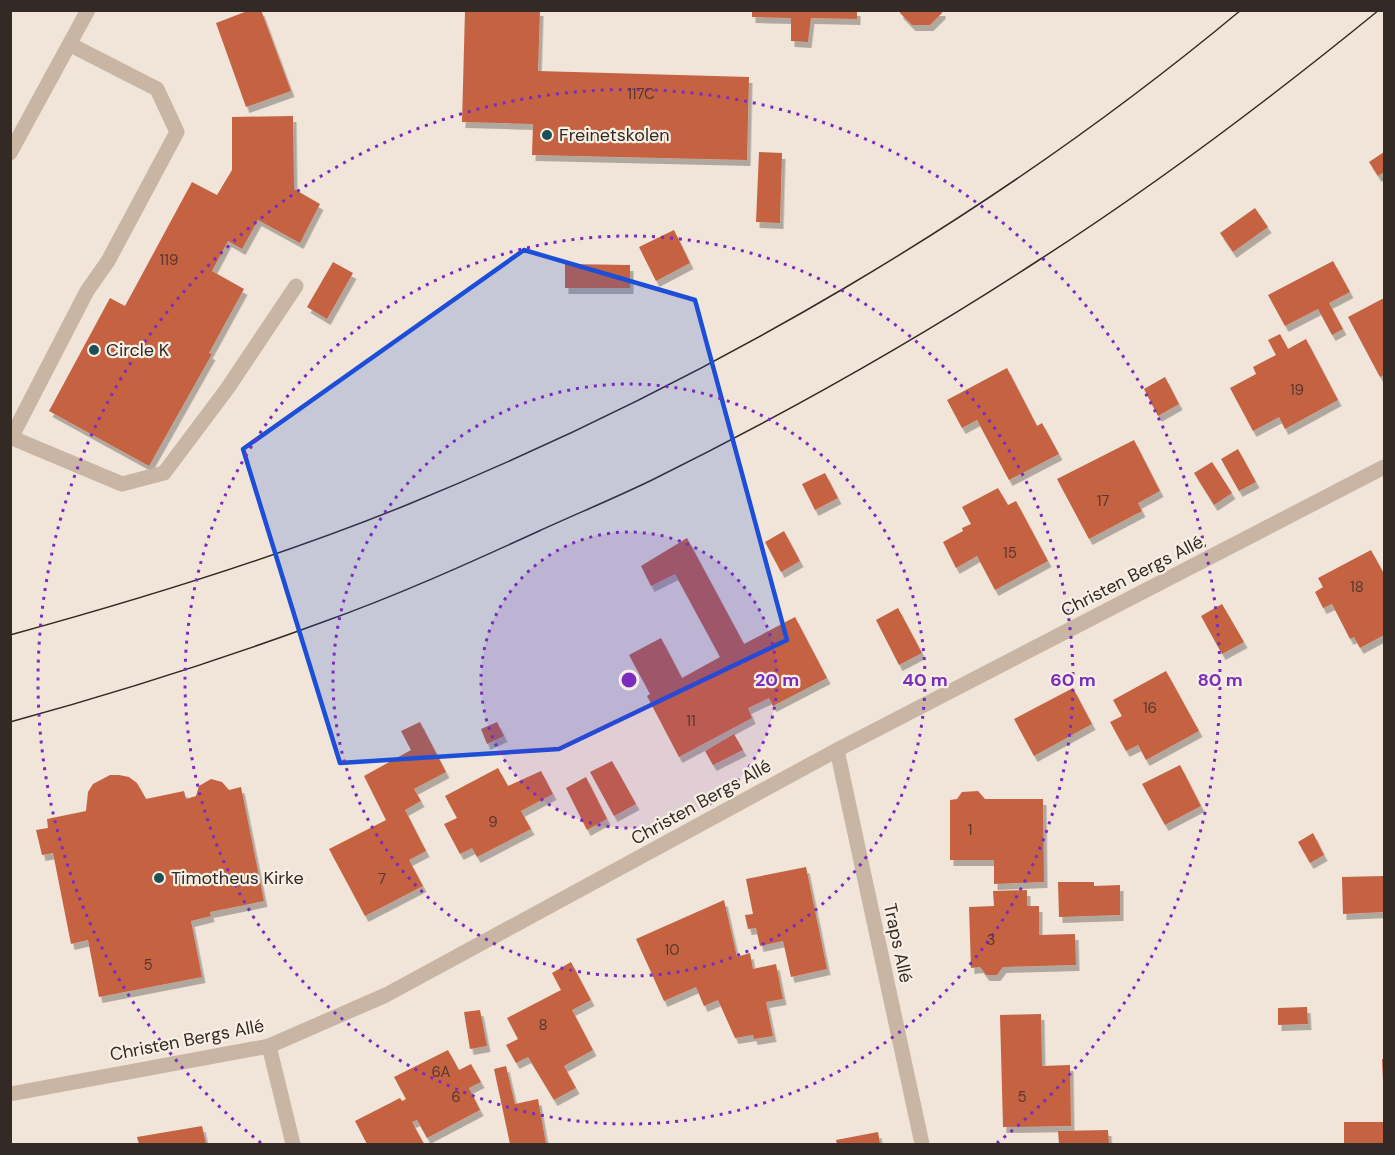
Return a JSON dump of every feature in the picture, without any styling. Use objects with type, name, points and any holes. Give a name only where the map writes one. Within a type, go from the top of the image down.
[{"type":"street","points":[[10,153],[71,45],[88,10]]},
{"type":"street","points":[[71,45],[157,89],[177,132],[108,261],[87,291],[11,438],[122,484],[164,473],[227,388],[296,286]]},
{"type":"street","name":"Christen Bergs Allé","points":[[10,1094],[269,1046],[386,995],[837,750],[1384,467]]},
{"type":"street","name":"Traps Allé","points":[[837,750],[921,1144]]},
{"type":"street","points":[[269,1046],[293,1144]]},
{"type":"highlighted area","points":[[524,250],[695,300],[787,640],[559,749],[340,763],[243,449]]},
{"type":"building","points":[[250,10],[261,10],[291,91],[246,107],[216,23]]},
{"type":"building","points":[[465,10],[540,10],[538,71],[749,77],[747,160],[532,155],[533,124],[462,122]]},
{"type":"building","points":[[752,10],[857,10],[857,19],[811,18],[808,42],[791,41],[791,18],[752,17]]},
{"type":"building","points":[[900,10],[942,10],[942,13],[930,25],[912,25],[900,13]]},
{"type":"building","points":[[293,116],[294,189],[320,204],[300,243],[258,220],[242,249],[228,241],[212,271],[244,289],[209,353],[212,354],[149,466],[49,411],[110,298],[125,306],[192,182],[217,195],[232,170],[232,117]]},
{"type":"building","points":[[759,152],[782,153],[780,223],[756,222]]},
{"type":"building","points":[[1384,152],[1384,172],[1378,176],[1369,162]]},
{"type":"building","points":[[1255,208],[1268,227],[1233,252],[1220,233]]},
{"type":"building","points":[[674,230],[690,263],[656,281],[639,247]]},
{"type":"building","points":[[1333,261],[1350,292],[1329,303],[1343,329],[1332,335],[1318,309],[1285,326],[1268,295]]},
{"type":"building","points":[[333,262],[353,273],[327,319],[307,307]]},
{"type":"building","points":[[565,264],[630,265],[630,288],[565,288]]},
{"type":"building","points":[[1384,298],[1384,375],[1380,377],[1348,317]]},
{"type":"building","points":[[1280,334],[1288,349],[1306,339],[1338,400],[1285,429],[1279,417],[1253,431],[1230,388],[1256,374],[1253,367],[1276,355],[1268,340]]},
{"type":"building","points":[[1007,368],[1037,426],[1042,423],[1059,454],[1009,480],[977,420],[962,428],[947,400]]},
{"type":"building","points":[[1165,377],[1179,404],[1158,416],[1144,389]]},
{"type":"building","points":[[1134,440],[1160,491],[1138,503],[1142,511],[1089,539],[1057,479]]},
{"type":"building","points":[[1238,449],[1256,482],[1239,491],[1221,459]]},
{"type":"building","points":[[1212,462],[1232,493],[1214,505],[1194,473]]},
{"type":"building","points":[[825,473],[838,498],[815,510],[802,484]]},
{"type":"building","points":[[998,488],[1008,505],[1016,501],[1048,561],[995,590],[977,556],[956,568],[943,542],[971,524],[962,507]]},
{"type":"building","points":[[784,531],[800,561],[781,572],[765,542]]},
{"type":"building","points":[[687,538],[744,644],[795,617],[827,678],[773,706],[769,698],[748,708],[752,718],[679,757],[647,696],[650,694],[629,655],[661,638],[682,678],[720,657],[675,574],[651,586],[641,566]]},
{"type":"building","points":[[1371,550],[1384,574],[1384,635],[1360,648],[1354,637],[1350,639],[1332,604],[1323,608],[1315,592],[1323,587],[1318,578]]},
{"type":"building","points":[[1222,604],[1244,642],[1222,654],[1201,616]]},
{"type":"building","points":[[898,608],[922,653],[899,665],[876,620]]},
{"type":"building","points":[[1166,671],[1199,731],[1146,760],[1138,745],[1126,751],[1110,722],[1122,716],[1113,700]]},
{"type":"building","points":[[1073,688],[1092,724],[1034,756],[1014,719]]},
{"type":"building","points":[[420,722],[446,772],[414,789],[421,801],[405,810],[426,851],[409,860],[423,886],[365,916],[329,849],[386,820],[364,776],[411,750],[401,731]]},
{"type":"building","points":[[497,722],[504,736],[487,744],[481,729]]},
{"type":"building","points":[[734,734],[743,750],[713,765],[705,751]]},
{"type":"building","points":[[612,761],[636,804],[614,816],[590,772]]},
{"type":"building","points":[[1180,765],[1201,806],[1165,825],[1142,784]]},
{"type":"building","points":[[498,768],[508,786],[541,771],[553,794],[521,811],[531,829],[477,857],[472,848],[460,854],[444,824],[457,818],[445,796]]},
{"type":"building","name":"Timotheus Kirke","points":[[110,775],[129,777],[137,783],[146,799],[184,791],[186,799],[196,796],[199,786],[211,779],[222,782],[229,790],[241,787],[264,901],[210,912],[211,916],[191,921],[202,977],[99,997],[88,940],[71,944],[53,853],[42,855],[36,830],[48,828],[47,819],[86,811],[88,792],[93,784]]},
{"type":"building","points":[[586,777],[607,819],[587,830],[566,788]]},
{"type":"building","points":[[978,791],[985,799],[1043,799],[1044,882],[994,884],[994,860],[950,860],[950,800],[957,799],[962,792]]},
{"type":"building","points":[[1313,833],[1324,855],[1310,863],[1298,842]]},
{"type":"building","points":[[806,867],[827,969],[791,977],[783,941],[760,946],[756,928],[748,929],[745,915],[753,914],[746,879]]},
{"type":"building","points":[[1384,876],[1384,912],[1343,914],[1342,877]]},
{"type":"building","points":[[1058,882],[1094,882],[1094,886],[1120,885],[1120,915],[1059,917]]},
{"type":"building","points":[[1027,890],[1027,906],[1039,906],[1039,935],[1075,934],[1076,965],[1003,967],[997,975],[986,975],[980,967],[971,968],[969,907],[994,906],[993,891]]},
{"type":"building","points":[[724,900],[737,957],[750,953],[753,969],[776,964],[783,999],[766,1002],[773,1036],[754,1039],[753,1035],[735,1038],[718,1000],[704,1006],[696,987],[664,1001],[636,939]]},
{"type":"building","points":[[571,962],[591,1000],[572,1010],[593,1050],[564,1066],[576,1088],[554,1100],[528,1057],[516,1063],[506,1045],[518,1039],[507,1018],[561,990],[552,973]]},
{"type":"building","points":[[1307,1007],[1308,1024],[1278,1025],[1278,1008]]},
{"type":"building","points":[[480,1010],[487,1046],[470,1049],[464,1012]]},
{"type":"building","points":[[1041,1014],[1042,1066],[1070,1065],[1071,1126],[1003,1127],[1000,1015]]},
{"type":"building","points":[[448,1050],[459,1070],[471,1064],[481,1082],[469,1088],[480,1110],[427,1138],[417,1120],[412,1122],[424,1144],[367,1144],[355,1121],[400,1098],[402,1101],[406,1099],[394,1077]]},
{"type":"building","points":[[1382,1059],[1384,1059],[1384,1080],[1383,1080]]},
{"type":"building","points":[[506,1066],[515,1104],[538,1099],[546,1144],[510,1144],[494,1069]]},
{"type":"building","points":[[1344,1122],[1384,1122],[1384,1144],[1344,1144]]},
{"type":"building","points":[[202,1126],[206,1144],[139,1144],[137,1137]]},
{"type":"building","points":[[1108,1130],[1109,1144],[1059,1144],[1058,1131]]},
{"type":"building","points":[[878,1132],[880,1144],[837,1144],[836,1140]]},
{"type":"tram line","points":[[10,635],[211,576],[311,542],[409,504],[629,405],[737,349],[844,288],[948,224],[1049,157],[1147,85],[1241,10]]},
{"type":"tram line","points":[[10,722],[246,650],[350,612],[638,487],[702,455],[897,348],[1083,231],[1212,140],[1379,10]]},
{"type":"place","name":"Freinetskolen","points":[[547,135]]},
{"type":"place","name":"Circle K","points":[[94,350]]},
{"type":"place","name":"Timotheus Kirke","points":[[159,878]]}]
